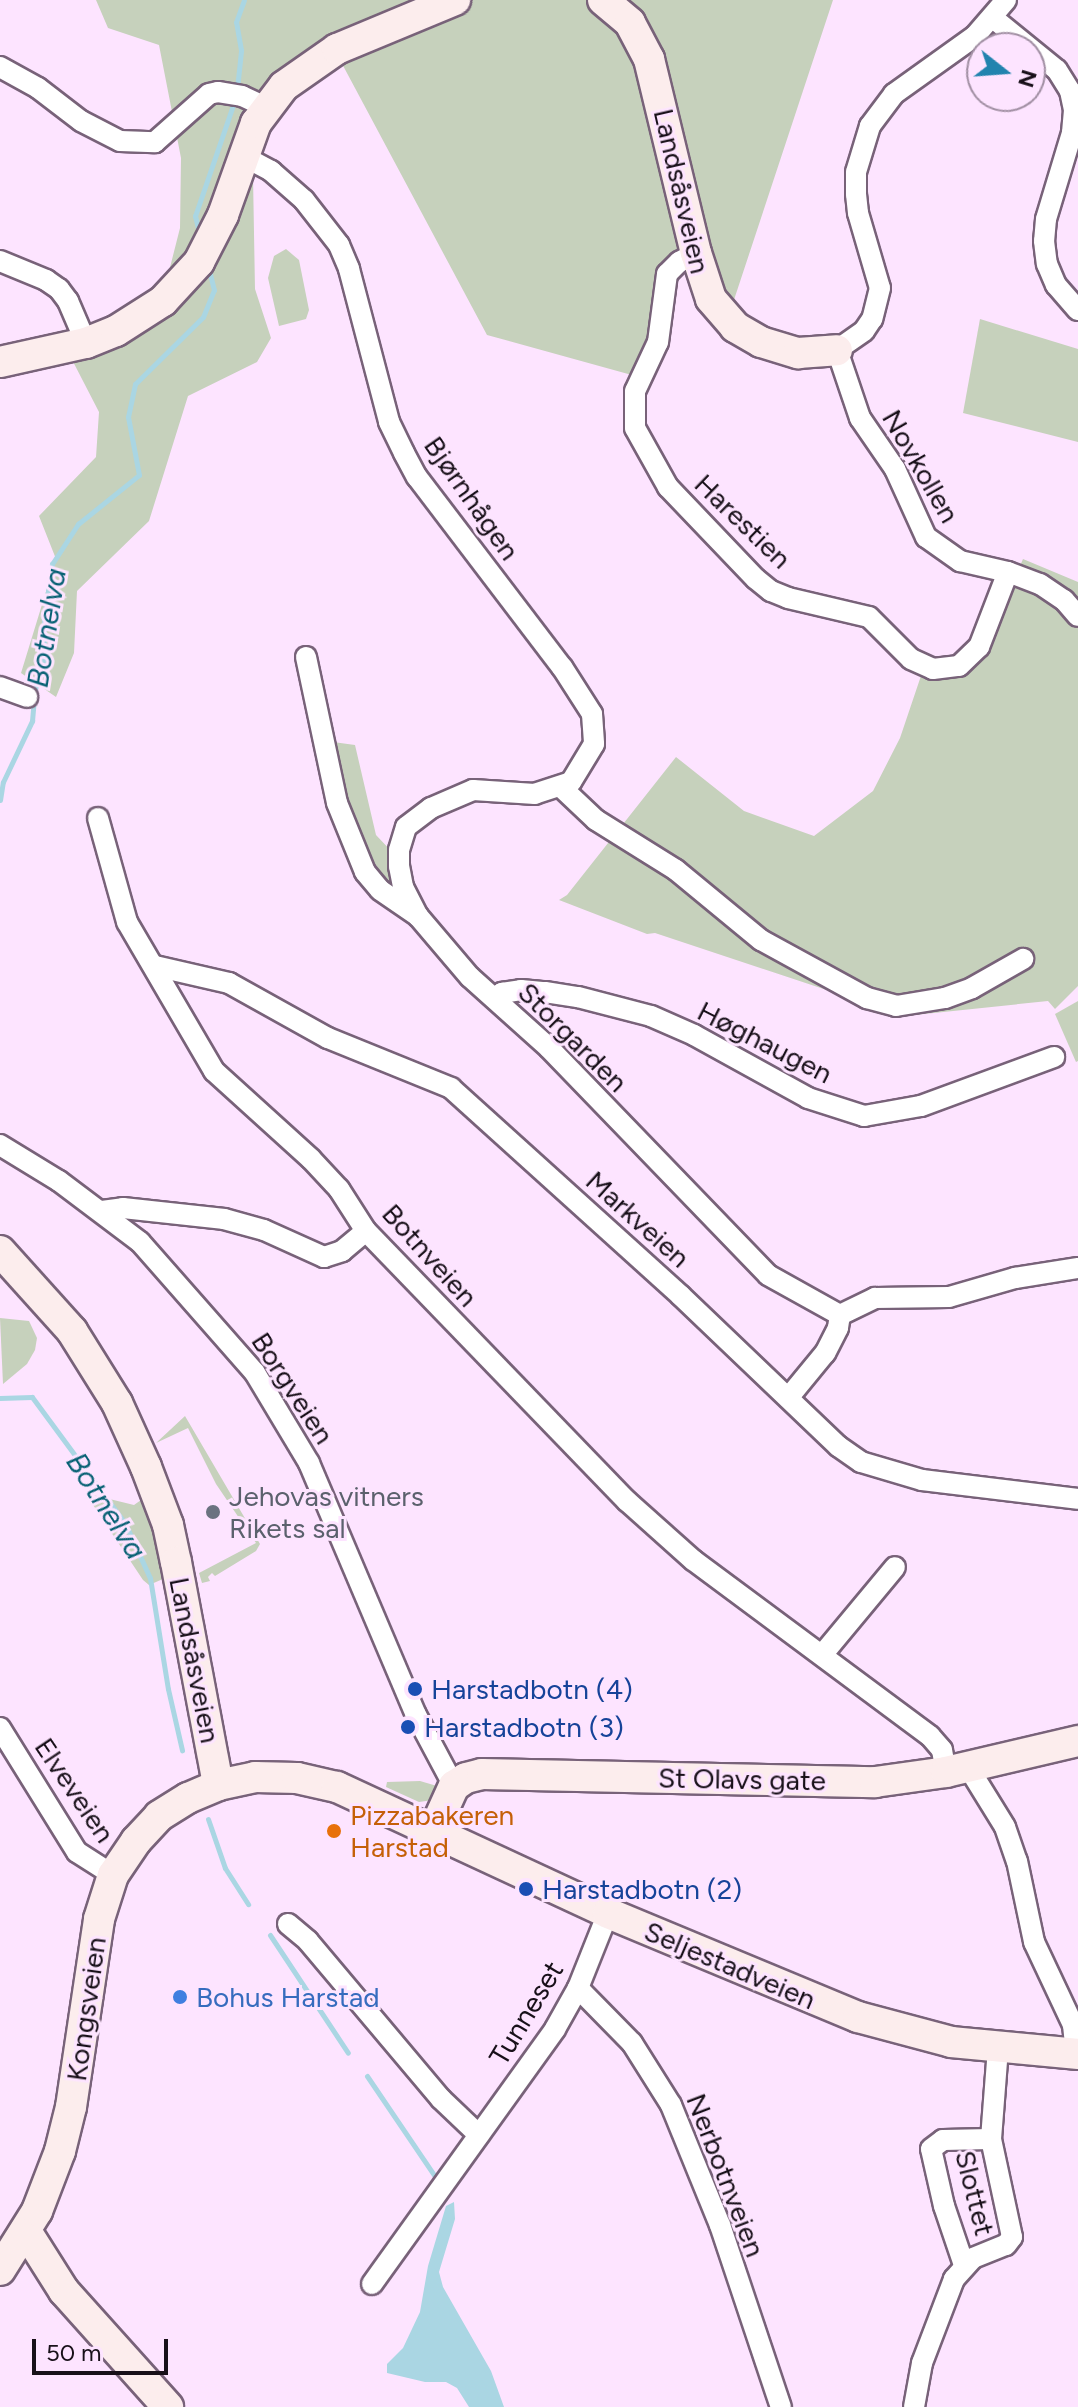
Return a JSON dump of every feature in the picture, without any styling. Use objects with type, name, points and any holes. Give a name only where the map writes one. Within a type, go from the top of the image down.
[{"type":"street","points":[[0,362],[86,343],[141,318],[185,280],[213,238],[243,156],[266,107],[284,86],[315,61],[399,21],[455,0]]},
{"type":"street","name":"Landsåsveien","points":[[603,0],[630,23],[649,59],[696,253],[711,299],[746,335],[798,353],[837,350]]},
{"type":"street","points":[[837,350],[864,331],[872,319],[880,288],[858,213],[856,194],[856,172],[870,126],[894,94],[975,36],[1006,0]]},
{"type":"street","points":[[993,18],[1057,70],[1070,91],[1074,110],[1072,133],[1046,219],[1044,241],[1047,264],[1056,285],[1078,310]]},
{"type":"street","points":[[0,67],[38,88],[81,121],[120,141],[155,142],[209,94],[218,92],[242,96],[266,107]]},
{"type":"street","name":"Bjørnhågen","points":[[243,156],[271,171],[304,200],[339,245],[349,269],[389,422],[404,453],[417,477],[588,705],[592,714],[594,744],[580,771],[561,787]]},
{"type":"street","name":"Harestien","points":[[696,253],[667,274],[658,342],[635,391],[635,428],[668,487],[756,579],[771,591],[788,598],[869,617],[911,659],[933,669],[959,666],[979,647],[1008,572]]},
{"type":"street","points":[[0,261],[46,280],[59,289],[68,301],[86,343]]},
{"type":"street","name":"Novkollen","points":[[837,350],[860,418],[895,469],[926,537],[960,561],[1008,572],[1052,591],[1078,616]]},
{"type":"street","name":"Storgarden","points":[[306,657],[331,782],[354,851],[380,890],[418,916],[470,977],[575,1075],[768,1275],[840,1315]]},
{"type":"street","points":[[0,687],[27,697]]},
{"type":"street","points":[[418,916],[403,887],[399,850],[406,827],[414,818],[473,790],[535,794],[561,787],[596,820],[676,870],[761,940],[867,998],[896,1006],[945,998],[972,988],[1023,959]]},
{"type":"street","name":"Botnveien","points":[[98,818],[122,909],[133,933],[214,1071],[311,1159],[339,1189],[366,1231],[627,1501],[693,1560],[938,1743],[957,1769],[976,1784],[997,1809],[1022,1879]]},
{"type":"street","name":"Markveien","points":[[155,966],[229,983],[328,1038],[451,1088],[680,1295],[848,1454],[875,1468],[922,1480],[1078,1499]]},
{"type":"street","name":"Høghaugen","points":[[495,998],[502,993],[521,990],[545,992],[641,1013],[694,1035],[808,1098],[864,1116],[921,1106],[1054,1057]]},
{"type":"street","name":"Borgveien","points":[[0,1145],[102,1211],[155,1256],[255,1373],[309,1463],[415,1713],[454,1786]]},
{"type":"street","points":[[102,1211],[123,1208],[224,1219],[264,1230],[324,1257],[342,1251],[366,1231]]},
{"type":"street","name":"Landsåsveien","points":[[0,1251],[72,1331],[117,1403],[146,1467],[168,1525],[218,1785]]},
{"type":"street","points":[[788,1398],[825,1353],[838,1328],[840,1315],[875,1298],[949,1297],[1015,1278],[1078,1268]]},
{"type":"street","points":[[822,1655],[895,1567]]},
{"type":"street","name":"Elveveien","points":[[0,1728],[77,1852],[113,1875]]},
{"type":"street","name":"St Olavs gate","points":[[454,1786],[466,1778],[482,1774],[875,1782],[957,1769],[1078,1741]]},
{"type":"street","name":"Seljestadveien","points":[[218,1785],[255,1777],[317,1782],[608,1913],[834,2009],[919,2035],[998,2049],[1077,2054],[1073,2025],[1034,1942],[1022,1879]]},
{"type":"street","name":"Kongsveien","points":[[1,2268],[26,2231],[60,2151],[71,2107],[99,1919],[113,1875],[136,1841],[159,1816],[188,1798],[218,1785]]},
{"type":"street","points":[[433,1832],[454,1786]]},
{"type":"street","name":"Tunneset","points":[[372,2284],[555,2029],[578,1988],[608,1913]]},
{"type":"street","points":[[288,1924],[308,1941],[441,2099],[479,2135]]},
{"type":"street","name":"Nerbotnveien","points":[[578,1988],[632,2043],[671,2105],[720,2225],[753,2334],[781,2407]]},
{"type":"street","name":"Slottet","points":[[914,2407],[922,2363],[934,2326],[943,2302],[964,2265],[1006,2245],[1012,2237],[991,2139],[998,2049]]},
{"type":"street","name":"Slottet","points":[[964,2265],[944,2206],[931,2149],[943,2140],[991,2139]]},
{"type":"street","points":[[26,2231],[64,2291],[142,2393],[168,2407]]},
{"type":"street","points":[[1,2268],[64,2291]]},
{"type":"shaded area","points":[[96,0],[833,0],[729,315],[695,236],[639,377],[487,335],[340,60],[267,107],[253,176],[255,289],[271,338],[257,362],[188,396],[149,521],[77,591],[74,653],[56,697],[21,673],[56,559],[39,516],[96,457],[99,412],[67,350],[163,295],[180,228],[181,158],[159,45],[108,28]]},
{"type":"shaded area","points":[[286,249],[299,260],[309,310],[306,319],[279,326],[268,278],[274,256]]},
{"type":"shaded area","points":[[980,319],[1078,349],[1078,442],[963,413]]},
{"type":"shaded area","points":[[1023,559],[1078,582],[1078,986],[1055,1009],[1048,1001],[905,1016],[655,933],[647,934],[559,900],[567,895],[676,757],[744,811],[814,836],[873,791],[900,738],[926,661],[947,675],[985,647]]},
{"type":"shaded area","points":[[333,742],[355,745],[376,835],[394,854],[404,899],[384,888],[355,842]]},
{"type":"shaded area","points":[[1078,1001],[1078,1061],[1076,1062],[1055,1014]]},
{"type":"shaded area","points":[[0,1318],[29,1321],[37,1338],[35,1350],[27,1364],[3,1384]]},
{"type":"shaded area","points":[[185,1416],[260,1544],[256,1551],[215,1576],[212,1573],[208,1577],[210,1581],[202,1583],[199,1573],[256,1543],[216,1484],[188,1428],[156,1443]]},
{"type":"shaded area","points":[[85,1493],[134,1505],[148,1495],[166,1573],[163,1579],[149,1585],[143,1580]]},
{"type":"shaded area","points":[[420,1781],[437,1786],[433,1800],[419,1802],[386,1787],[387,1782]]},
{"type":"shaded area","points":[[454,2202],[455,2219],[439,2272],[443,2287],[491,2371],[504,2407],[469,2407],[457,2388],[446,2382],[425,2382],[387,2373],[387,2364],[403,2348],[420,2312],[428,2266],[446,2206]]},
{"type":"waterway","name":"Botnelva","points":[[237,89],[241,50],[236,22],[244,0]]},
{"type":"waterway","name":"Botnelva","points":[[200,237],[195,216],[235,99]]},
{"type":"waterway","name":"Botnelva","points":[[0,800],[3,782],[32,721],[35,689],[44,659],[44,618],[52,564],[78,524],[139,475],[128,417],[135,384],[203,317],[214,290],[208,266]]},
{"type":"waterway","name":"Botnelva","points":[[0,1398],[32,1397],[125,1523],[150,1578],[168,1689],[182,1750]]},
{"type":"waterway","name":"Botnelva","points":[[208,1819],[225,1868],[248,1904]]},
{"type":"waterway","name":"Botnelva","points":[[270,1935],[348,2053]]},
{"type":"waterway","name":"Botnelva","points":[[367,2076],[436,2178]]},
{"type":"place","name":"Jehovas vitners Rikets sal","points":[[213,1512]]},
{"type":"place","name":"Harstadbotn (4)","points":[[415,1689]]},
{"type":"place","name":"Harstadbotn (3)","points":[[408,1727]]},
{"type":"place","name":"Pizzabakeren Harstad","points":[[334,1831]]},
{"type":"place","name":"Harstadbotn (2)","points":[[526,1889]]},
{"type":"place","name":"Bohus Harstad","points":[[180,1997]]}]
